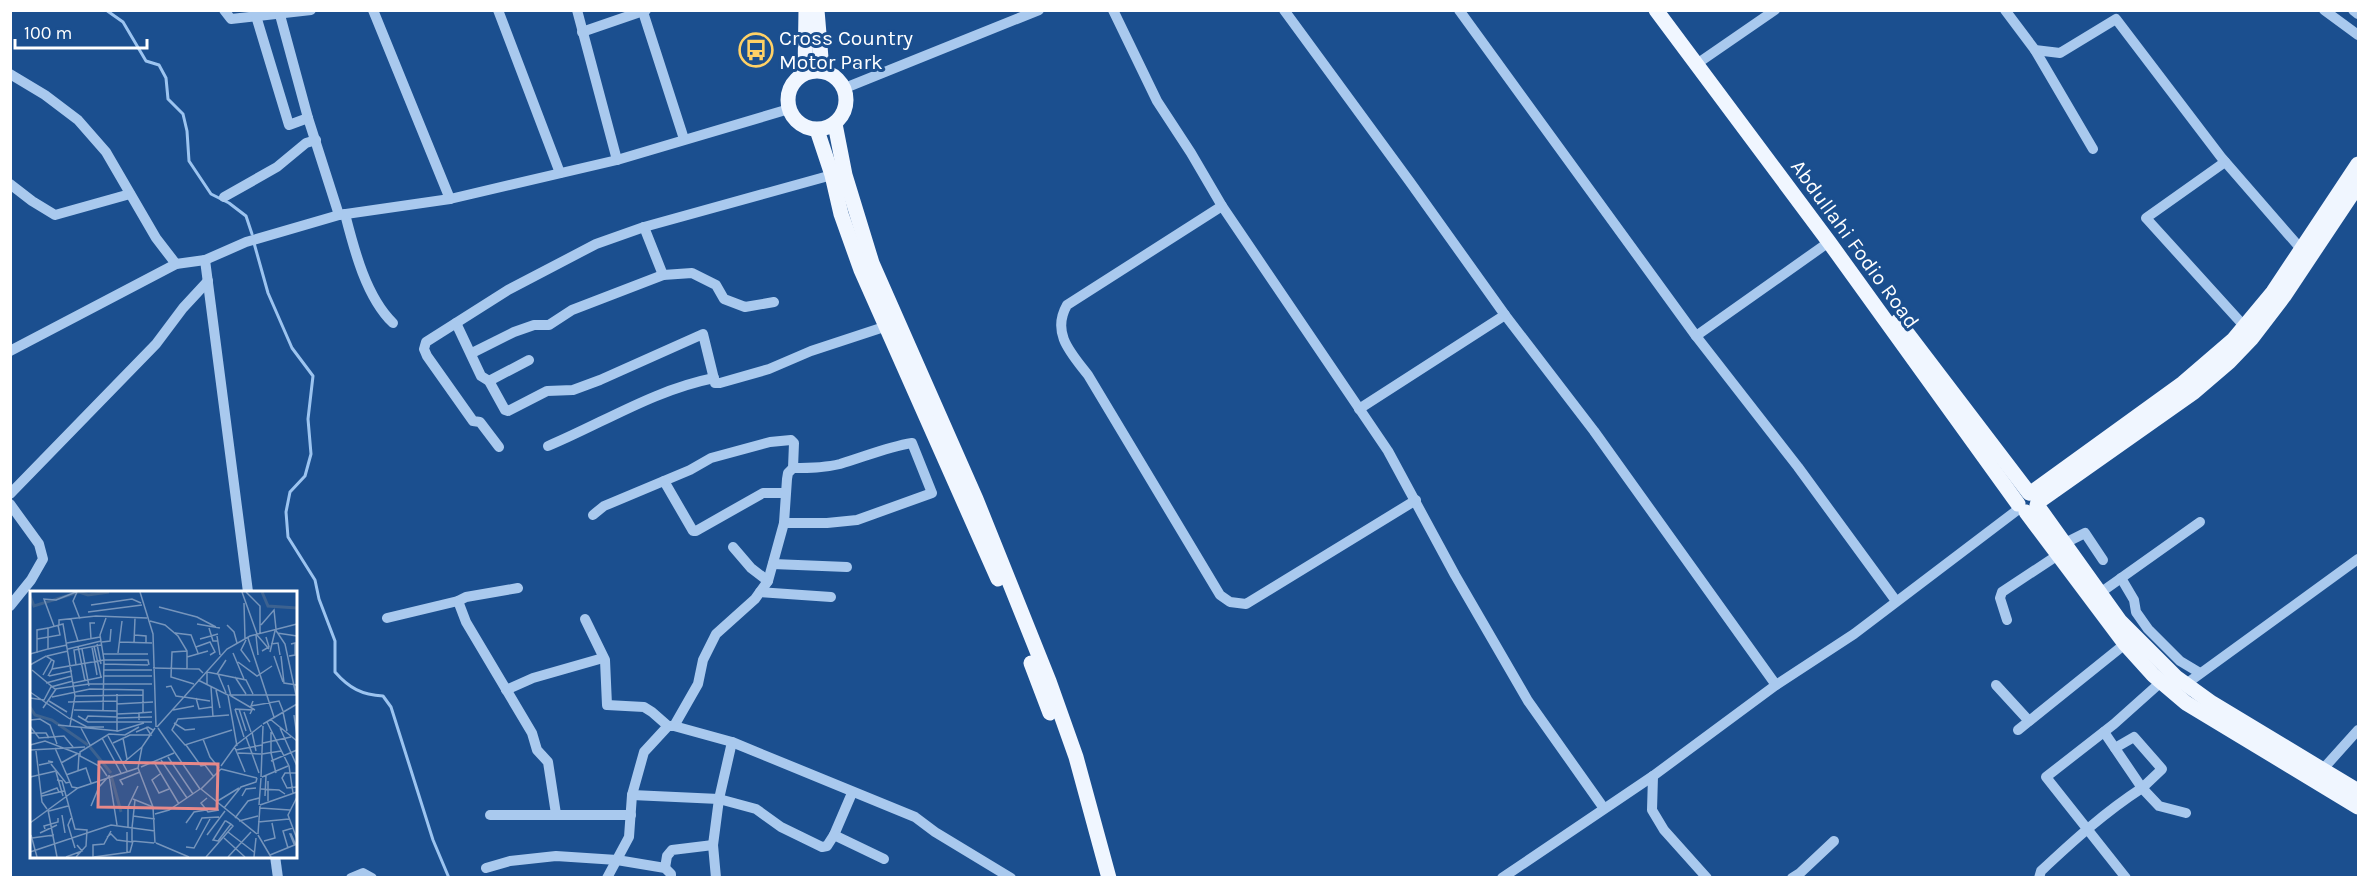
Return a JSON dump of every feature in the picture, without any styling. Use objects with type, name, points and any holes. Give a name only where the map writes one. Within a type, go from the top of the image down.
[{"type":"main road","points":[[805,73],[806,10]]},
{"type":"main road","points":[[817,10],[822,70]]},
{"type":"main road","name":"Abdullahi Fodio Road","points":[[1656,10],[1829,242],[2028,502]]},
{"type":"main road","name":"Abdullahi Fodio Road","points":[[1665,10],[2028,502],[2125,644],[2161,682],[2186,703],[2358,807]]},
{"type":"main road","points":[[822,70],[836,76],[845,88],[846,107],[835,124],[817,130],[805,127],[795,119],[789,109],[788,94],[794,82],[805,73],[822,70]]},
{"type":"main road","points":[[835,124],[845,175],[872,263],[980,510],[1049,681],[1076,757],[1109,878]]},
{"type":"main road","points":[[817,130],[832,175],[841,214],[861,270],[1002,587],[1026,648],[1062,746],[1099,878]]},
{"type":"main road","points":[[2028,502],[2206,365],[2245,327],[2273,292],[2358,164]]},
{"type":"main road","points":[[2028,502],[2194,392],[2229,362],[2252,338],[2284,296],[2358,185]]},
{"type":"main road","name":"Abdullahi Fodio Road","points":[[2061,549],[2146,650],[2176,677],[2212,703],[2358,791]]},
{"type":"street","points":[[224,10],[231,19],[311,10]]},
{"type":"street","points":[[373,10],[450,200]]},
{"type":"street","points":[[498,10],[560,174]]},
{"type":"street","points":[[577,10],[616,160]]},
{"type":"street","points":[[845,88],[1039,10]]},
{"type":"street","points":[[1113,10],[1157,101],[1222,206],[1388,451],[1455,575],[1528,701],[1603,807]]},
{"type":"street","points":[[1284,10],[1505,315],[1594,430],[1776,686]]},
{"type":"street","points":[[1459,10],[1696,336],[1798,467],[1896,601]]},
{"type":"street","points":[[1701,61],[1775,10]]},
{"type":"street","points":[[2005,10],[2035,50],[2093,148]]},
{"type":"street","points":[[2324,10],[2358,34]]},
{"type":"street","points":[[2353,10],[2358,14]]},
{"type":"street","points":[[582,32],[645,11],[684,140]]},
{"type":"street","points":[[280,15],[308,118],[359,267],[386,316],[393,322]]},
{"type":"street","points":[[256,16],[289,125],[308,118]]},
{"type":"street","points":[[2035,50],[2060,53],[2116,19],[2225,162],[2301,249]]},
{"type":"street","points":[[10,74],[45,95],[78,120],[106,152],[156,238],[176,264]]},
{"type":"street","points":[[10,351],[176,264],[205,260],[246,242],[342,215],[450,200],[560,174],[616,160],[789,109]]},
{"type":"street","points":[[224,197],[277,167],[306,143],[316,141]]},
{"type":"street","points":[[2225,162],[2146,218],[2245,327]]},
{"type":"street","points":[[499,447],[480,422],[472,421],[427,356],[424,350],[426,342],[508,290],[596,244],[644,228],[832,175]]},
{"type":"street","points":[[10,184],[55,215],[130,194]]},
{"type":"street","points":[[1222,206],[1067,305],[1060,327],[1064,344],[1088,375],[1220,595],[1230,602],[1246,604],[1416,500]]},
{"type":"street","points":[[644,228],[663,275]]},
{"type":"street","points":[[1696,336],[1829,242]]},
{"type":"street","points":[[205,260],[248,591]]},
{"type":"street","points":[[472,353],[514,332],[534,325],[549,325],[572,310],[663,275],[692,273],[716,285],[724,299],[745,307],[774,302]]},
{"type":"street","points":[[10,494],[156,344],[183,308],[208,281]]},
{"type":"street","points":[[1359,409],[1505,315]]},
{"type":"street","points":[[456,323],[481,376],[489,381],[505,410],[508,411],[547,391],[573,390],[600,380],[703,334],[715,383],[720,383],[769,369],[812,351],[887,326]]},
{"type":"street","points":[[489,381],[529,360]]},
{"type":"street","points":[[548,446],[637,404],[699,381],[714,378]]},
{"type":"street","points":[[592,515],[604,506],[711,458],[782,440],[791,440],[794,443],[793,468],[788,473],[785,493],[784,523],[768,581],[712,640],[703,660],[698,684],[671,726],[644,752],[632,795],[629,837],[607,878]]},
{"type":"street","points":[[784,523],[857,520],[932,493],[912,443],[892,446],[839,464],[793,468]]},
{"type":"street","points":[[664,481],[694,531],[763,493],[785,493]]},
{"type":"street","points":[[1502,878],[1603,807],[1653,776],[1776,686],[1854,634],[2028,502]]},
{"type":"street","points":[[10,504],[39,544],[43,559],[32,580],[10,606]]},
{"type":"street","points":[[2100,593],[2200,522]]},
{"type":"street","points":[[2007,620],[2000,598],[2002,592],[2085,533],[2103,560]]},
{"type":"street","points":[[734,547],[751,568],[768,581]]},
{"type":"street","points":[[2186,684],[2358,559]]},
{"type":"street","points":[[773,564],[848,567]]},
{"type":"street","points":[[2121,578],[2134,600],[2136,612],[2148,628],[2180,661],[2200,673]]},
{"type":"street","points":[[387,618],[458,601],[466,597],[518,588]]},
{"type":"street","points":[[760,592],[831,597]]},
{"type":"street","points":[[458,601],[466,622],[532,734],[537,750],[548,762],[556,814]]},
{"type":"street","points":[[585,619],[605,660],[607,705],[644,707],[671,726],[732,742],[915,818],[1011,878]]},
{"type":"street","points":[[2018,730],[2125,644]]},
{"type":"street","points":[[506,690],[533,678],[603,658]]},
{"type":"street","points":[[2126,878],[2046,777],[2104,732],[2161,682]]},
{"type":"street","points":[[1996,685],[2029,721]]},
{"type":"street","points":[[2323,769],[2358,730]]},
{"type":"street","points":[[2104,732],[2142,788],[2159,806],[2186,813]]},
{"type":"street","points":[[2038,878],[2041,871],[2087,828],[2142,788],[2162,769],[2134,737],[2115,748]]},
{"type":"street","points":[[716,878],[713,845],[719,799],[732,742]]},
{"type":"street","points":[[1653,776],[1652,810],[1664,830],[1707,878]]},
{"type":"street","points":[[632,795],[719,799],[756,809],[781,827],[822,846],[827,846],[852,793]]},
{"type":"street","points":[[490,815],[631,815]]},
{"type":"street","points":[[834,835],[884,859]]},
{"type":"street","points":[[1792,878],[1834,842]]},
{"type":"street","points":[[486,868],[510,861],[545,857],[617,860],[668,873],[667,856],[672,850],[713,845]]},
{"type":"street","points":[[275,858],[278,878]]},
{"type":"street","points":[[351,878],[363,873],[372,878]]},
{"type":"waterway","points":[[106,10],[123,22],[146,61],[159,65],[166,78],[168,99],[183,114],[187,131],[189,161],[211,194],[229,203],[246,216],[252,234]]},
{"type":"waterway","points":[[254,243],[268,293],[292,348],[313,376],[308,419],[311,454],[305,476],[290,492],[286,512],[288,537],[315,580],[319,599],[335,641],[335,672],[356,690],[383,696],[391,707],[433,840],[449,878]]},
{"type":"place","name":"Cross Country Motor Park","points":[[756,50]]}]
